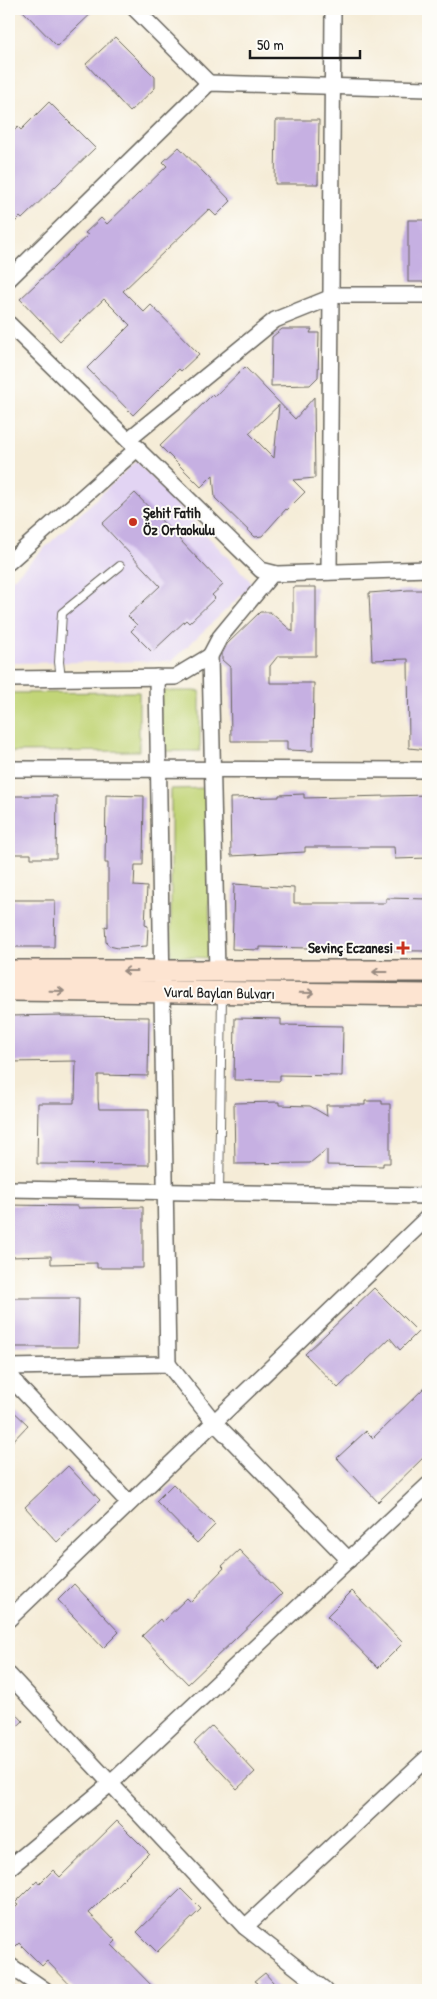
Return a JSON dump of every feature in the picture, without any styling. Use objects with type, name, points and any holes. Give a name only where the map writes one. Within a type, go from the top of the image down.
[{"type":"main road","name":"Vural Baylan Bulvarı","points":[[9,971],[162,982],[222,993],[428,995]]},
{"type":"main road","name":"Vural Baylan Bulvarı","points":[[9,990],[162,982],[217,972],[428,972]]},
{"type":"street","points":[[135,9],[209,83],[428,89]]},
{"type":"street","points":[[329,572],[333,9]]},
{"type":"street","points":[[9,279],[209,83]]},
{"type":"street","points":[[9,562],[133,444],[275,320],[336,295],[428,295]]},
{"type":"street","points":[[9,324],[260,570],[272,574],[428,569]]},
{"type":"street","points":[[217,972],[210,656],[220,637],[272,574]]},
{"type":"street","points":[[9,679],[175,676],[210,656]]},
{"type":"street","points":[[157,677],[160,769],[168,1364],[214,1422],[349,1560]]},
{"type":"street","points":[[9,768],[428,770]]},
{"type":"street","points":[[9,1189],[428,1196]]},
{"type":"street","points":[[9,1619],[428,1217]]},
{"type":"street","points":[[129,1504],[18,1386],[11,1375],[9,1367],[168,1364]]},
{"type":"street","points":[[9,1868],[110,1784],[428,1485]]},
{"type":"street","points":[[9,1675],[245,1928],[325,1990]]},
{"type":"street","points":[[245,1928],[428,1757]]},
{"type":"street","points":[[9,1965],[45,1990]]},
{"type":"lane","points":[[61,678],[59,662],[62,613],[120,566]]},
{"type":"lane","points":[[219,1192],[222,993]]},
{"type":"shaded area","name":"Şehit Fatih Öz Ortaokulu","points":[[136,461],[253,584],[172,661],[9,663],[9,582]]},
{"type":"green space","points":[[161,691],[200,691],[200,751],[160,751]]},
{"type":"green space","points":[[139,692],[139,751],[9,752],[9,693]]},
{"type":"green space","points":[[208,788],[210,958],[171,956],[171,789]]},
{"type":"building","points":[[21,9],[96,9],[57,46]]},
{"type":"building","points":[[115,37],[155,77],[155,88],[130,112],[86,64]]},
{"type":"building","points":[[49,102],[95,148],[22,219],[20,217],[9,228],[9,135],[18,127],[21,130]]},
{"type":"building","points":[[276,120],[319,120],[318,184],[275,184]]},
{"type":"building","points":[[179,147],[231,201],[216,216],[209,209],[123,291],[144,312],[151,305],[199,354],[181,371],[179,369],[133,415],[87,368],[130,325],[104,299],[60,341],[20,299],[88,235],[85,233],[101,218],[107,224],[167,166],[163,162]]},
{"type":"building","points":[[408,220],[428,220],[428,282],[408,282]]},
{"type":"building","points":[[282,329],[312,329],[310,333],[319,333],[318,377],[310,385],[271,386],[272,337]]},
{"type":"building","points":[[245,367],[295,419],[314,397],[315,478],[293,480],[305,492],[286,509],[262,536],[255,537],[215,498],[213,475],[201,487],[160,446],[212,395],[214,397]],"holes":[[[279,405],[274,458],[249,433]]]},
{"type":"building","points":[[135,493],[223,585],[212,595],[215,598],[189,623],[186,620],[152,652],[131,631],[137,625],[128,616],[160,586],[102,524]]},
{"type":"building","points":[[293,587],[316,587],[316,656],[278,656],[270,666],[270,683],[314,683],[313,751],[287,750],[287,741],[231,741],[230,667],[222,660],[222,654],[227,644],[260,612],[270,612],[293,632]]},
{"type":"building","points":[[428,590],[428,750],[409,748],[408,659],[372,660],[369,593]]},
{"type":"building","points":[[304,794],[304,798],[428,795],[428,858],[395,859],[394,847],[305,847],[305,852],[231,856],[230,798],[279,797],[279,795]]},
{"type":"building","points":[[106,795],[144,796],[143,865],[135,865],[134,886],[147,887],[145,925],[148,926],[147,946],[118,948],[109,946],[106,942],[105,926],[108,927],[108,863],[105,863]]},
{"type":"building","points":[[9,796],[57,796],[56,858],[31,858],[31,854],[9,854]]},
{"type":"building","points":[[234,884],[294,888],[294,903],[386,903],[386,898],[428,899],[428,951],[308,950],[308,948],[260,947],[260,950],[232,949]]},
{"type":"building","points":[[9,900],[55,900],[54,947],[9,947]]},
{"type":"building","points":[[9,1016],[149,1017],[148,1076],[98,1075],[98,1099],[99,1109],[149,1109],[149,1165],[37,1164],[38,1103],[74,1103],[76,1061],[9,1062]]},
{"type":"building","points":[[235,1018],[281,1019],[281,1025],[343,1026],[342,1076],[280,1075],[280,1081],[234,1080]]},
{"type":"building","points":[[365,1101],[382,1101],[382,1104],[390,1104],[390,1163],[383,1163],[383,1166],[327,1165],[327,1149],[310,1163],[235,1164],[234,1103],[279,1102],[279,1105],[310,1106],[327,1116],[326,1105],[365,1105]]},
{"type":"building","points":[[9,1205],[78,1206],[78,1208],[143,1207],[143,1268],[97,1268],[97,1263],[51,1264],[51,1256],[9,1257]]},
{"type":"building","points":[[374,1288],[418,1332],[400,1350],[390,1338],[338,1388],[305,1354]]},
{"type":"building","points":[[12,1298],[79,1298],[78,1347],[11,1347]]},
{"type":"building","points":[[428,1384],[428,1453],[378,1502],[337,1458],[366,1431],[373,1438]]},
{"type":"building","points":[[9,1407],[28,1425],[9,1445]]},
{"type":"building","points":[[68,1466],[100,1500],[57,1542],[25,1507]]},
{"type":"building","points":[[173,1484],[215,1525],[197,1543],[156,1501]]},
{"type":"building","points":[[239,1550],[282,1594],[188,1684],[142,1636],[160,1619],[162,1622],[187,1598],[191,1602],[224,1568],[222,1566]]},
{"type":"building","points":[[74,1584],[119,1632],[103,1648],[58,1600]]},
{"type":"building","points":[[352,1591],[403,1643],[378,1668],[327,1616]]},
{"type":"building","points":[[9,1706],[23,1721],[9,1734]]},
{"type":"building","points":[[212,1726],[255,1772],[237,1789],[194,1743]]},
{"type":"building","points":[[117,1821],[149,1853],[89,1913],[116,1941],[112,1945],[156,1990],[75,1990],[47,1961],[42,1966],[19,1943],[16,1946],[9,1939],[9,1914],[18,1905],[15,1903],[37,1881],[39,1884],[53,1870],[60,1877]]},
{"type":"building","points":[[181,1889],[201,1909],[157,1952],[137,1932]]},
{"type":"building","points":[[265,1973],[280,1990],[250,1990],[258,1983],[255,1981]]},
{"type":"place","name":"Şehit Fatih Öz Ortaokulu","points":[[133,522]]},
{"type":"place","name":"Sevinç Eczanesi","points":[[403,948]]}]
